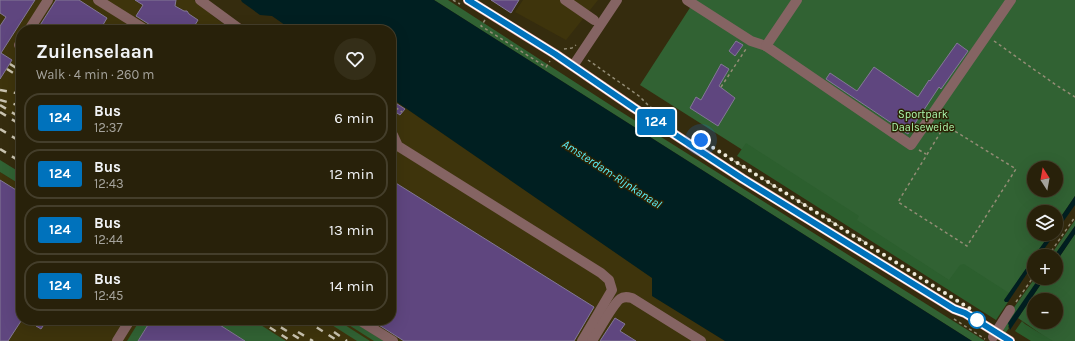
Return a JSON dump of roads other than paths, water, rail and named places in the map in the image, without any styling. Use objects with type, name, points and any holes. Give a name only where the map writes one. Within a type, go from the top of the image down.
[{"type":"main road","points":[[468,0],[491,18],[553,57],[573,66],[634,108],[743,179],[954,309],[962,317],[996,337],[1010,341]]},
{"type":"street","points":[[32,25],[48,0]]},
{"type":"street","points":[[98,0],[138,25]]},
{"type":"street","points":[[200,0],[231,25]]},
{"type":"street","points":[[565,0],[594,20]]},
{"type":"street","points":[[573,66],[617,0]]},
{"type":"street","points":[[766,46],[797,0]]},
{"type":"street","points":[[690,2],[751,41],[766,46],[911,145],[1010,0]]},
{"type":"street","points":[[396,140],[398,146],[601,273],[609,280],[612,290],[582,341]]},
{"type":"street","points":[[592,341],[616,304],[621,298],[627,296],[701,341]]},
{"type":"street","points":[[996,337],[1010,310]]},
{"type":"street","points":[[117,341],[127,325]]},
{"type":"street","points":[[367,325],[393,341]]},
{"type":"water","name":"Amsterdam-Rijnkanaal","points":[[241,0],[434,0],[972,341],[725,341],[652,296],[652,278],[396,101],[396,25],[285,25],[272,16],[260,15]]},
{"type":"water","points":[[1075,196],[1075,205],[1063,222],[1063,214]]},
{"type":"water","points":[[1075,226],[1075,234],[1063,252],[1063,249],[1059,249]]},
{"type":"water","points":[[1045,241],[1050,241],[1044,249],[1039,249]]},
{"type":"water","points":[[1027,267],[1027,274],[1008,302],[1005,302],[1004,300]]},
{"type":"water","points":[[1034,285],[1040,285],[1035,293],[1029,293]]},
{"type":"water","points":[[1027,295],[1027,305],[1010,330],[1008,323]]},
{"type":"railway","points":[[10,64],[16,68]]},
{"type":"railway","points":[[7,69],[16,75]]},
{"type":"railway","points":[[0,90],[16,93]]},
{"type":"railway","points":[[0,100],[16,105]]},
{"type":"railway","points":[[0,105],[16,115]]},
{"type":"railway","points":[[0,112],[16,122]]},
{"type":"railway","points":[[0,129],[16,139]]},
{"type":"railway","points":[[0,149],[16,159]]},
{"type":"railway","points":[[266,325],[291,341]]},
{"type":"railway","points":[[277,325],[303,341]]},
{"type":"railway","points":[[313,325],[338,341]]},
{"type":"railway","points":[[298,332],[313,341]]},
{"type":"railway","points":[[334,332],[347,341]]},
{"type":"park label","name":"Sportpark Daalseweide","points":[[923,120]]}]
